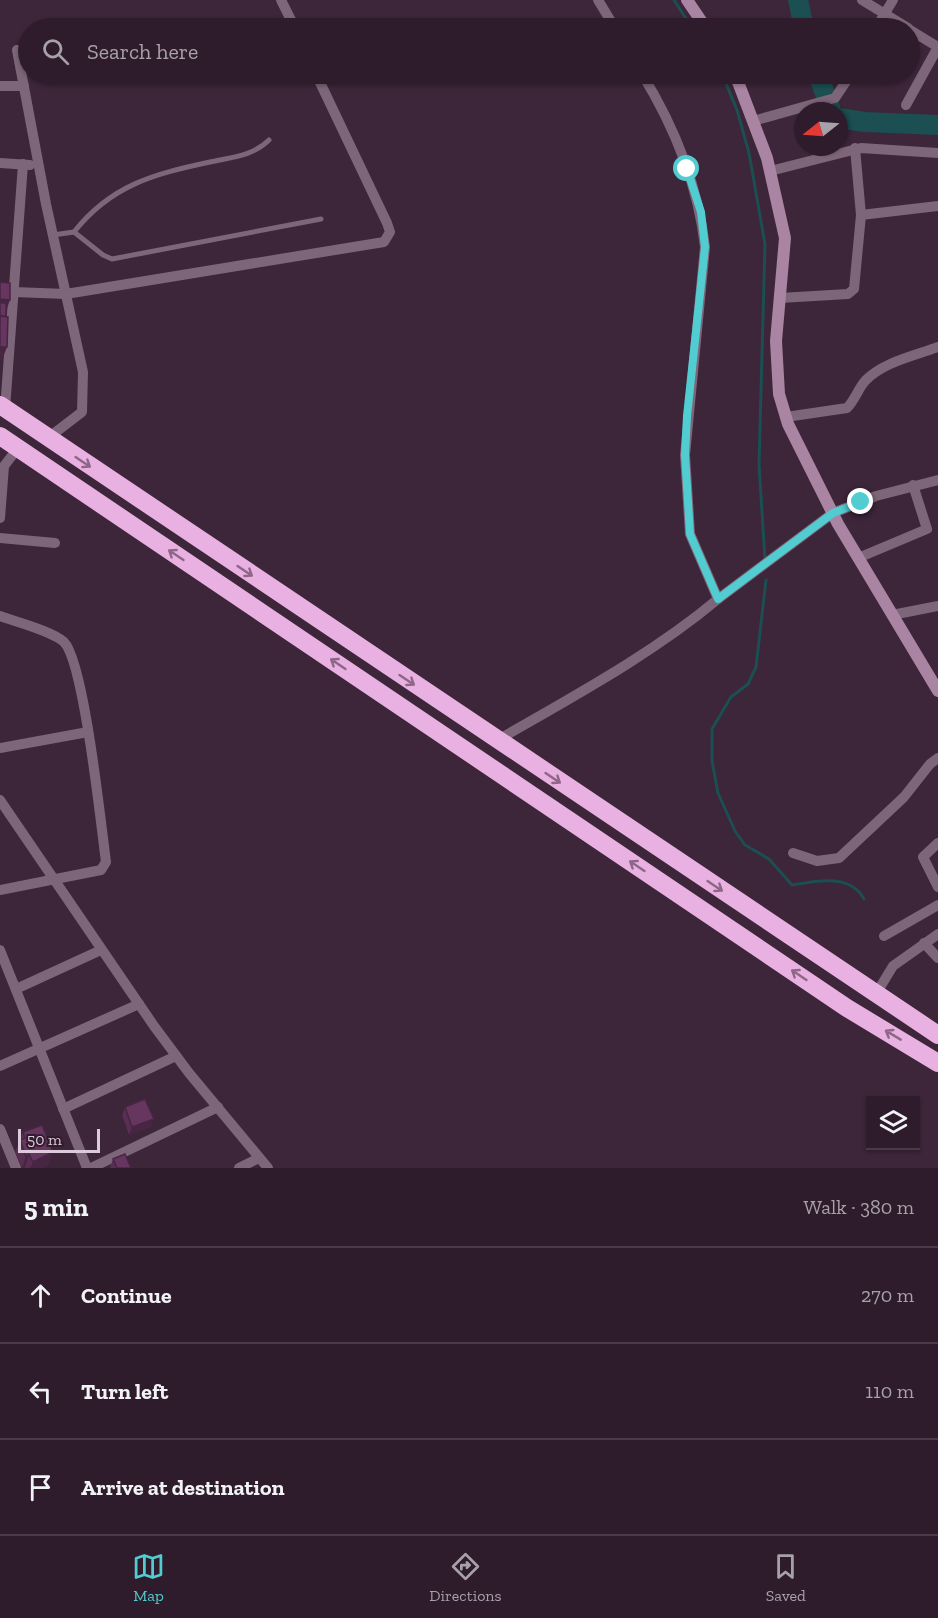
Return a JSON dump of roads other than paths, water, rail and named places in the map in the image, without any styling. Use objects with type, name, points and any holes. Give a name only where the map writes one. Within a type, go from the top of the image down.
[{"type":"highway","points":[[3,407],[500,743],[938,1035]]},
{"type":"highway","points":[[0,436],[847,1008],[938,1063]]},
{"type":"street","points":[[281,0],[290,18]]},
{"type":"street","points":[[687,0],[699,18]]},
{"type":"street","points":[[862,0],[891,18]]},
{"type":"street","points":[[882,18],[893,0]]},
{"type":"street","points":[[602,2],[610,18]]},
{"type":"street","points":[[920,36],[938,47],[920,80]]},
{"type":"street","points":[[17,50],[18,55]]},
{"type":"street","points":[[14,292],[66,294],[384,242],[389,237],[387,223],[321,84]]},
{"type":"street","points":[[649,84],[658,98],[679,149],[701,212],[705,247],[685,455],[690,534],[718,599]]},
{"type":"street","points":[[739,84],[770,171],[785,238],[776,341],[779,394],[786,417],[833,513],[938,691]]},
{"type":"street","points":[[753,121],[821,104],[835,98],[844,84]]},
{"type":"street","points":[[906,105],[918,84]]},
{"type":"street","points":[[0,86],[24,86],[38,165],[83,372],[82,412],[48,438]]},
{"type":"street","points":[[770,171],[855,148],[938,153]]},
{"type":"street","points":[[780,298],[848,294],[854,289],[861,215],[855,148]]},
{"type":"street","points":[[0,163],[38,165]]},
{"type":"street","points":[[3,407],[23,164]]},
{"type":"street","points":[[861,215],[938,206]]},
{"type":"street","points":[[786,417],[847,408],[862,385],[873,374],[895,362],[938,347]]},
{"type":"street","points":[[0,518],[4,466],[18,448]]},
{"type":"street","points":[[500,743],[669,636],[833,513],[913,485],[938,480]]},
{"type":"street","points":[[858,558],[927,529],[913,485]]},
{"type":"street","points":[[0,538],[55,543]]},
{"type":"street","points":[[892,615],[938,606]]},
{"type":"street","points":[[0,616],[64,642],[80,689],[88,732],[105,866],[101,870],[0,890]]},
{"type":"street","points":[[0,748],[88,732]]},
{"type":"street","points":[[793,853],[817,861],[839,858],[904,797],[938,758]]},
{"type":"street","points":[[0,800],[5,816],[54,879],[176,1056],[268,1168]]},
{"type":"street","points":[[938,843],[923,857],[938,887]]},
{"type":"street","points":[[884,936],[938,905]]},
{"type":"street","points":[[869,989],[893,966],[938,934]]},
{"type":"street","points":[[924,943],[938,958]]},
{"type":"street","points":[[0,950],[89,1168],[218,1107]]},
{"type":"street","points":[[16,989],[101,950]]},
{"type":"street","points":[[0,1066],[139,1004]]},
{"type":"street","points":[[63,1109],[176,1056]]},
{"type":"street","points":[[0,1129],[16,1168]]},
{"type":"street","points":[[238,1168],[259,1158]]},
{"type":"lane","points":[[53,235],[74,232],[91,210],[146,178],[254,152],[269,140]]},
{"type":"lane","points":[[74,232],[103,255],[112,259],[321,219]]},
{"type":"waterway","points":[[674,0],[686,18]]},
{"type":"waterway","points":[[798,0],[802,18]]},
{"type":"waterway","points":[[726,84],[737,110],[749,153],[765,244],[759,465],[765,559]]},
{"type":"waterway","points":[[822,84],[828,102]]},
{"type":"waterway","points":[[848,119],[938,125]]},
{"type":"waterway","points":[[766,580],[756,667],[748,684],[731,697],[712,729],[712,761],[718,793],[735,831],[745,845],[769,859],[792,885],[822,881],[841,882],[850,885],[864,899]]}]
